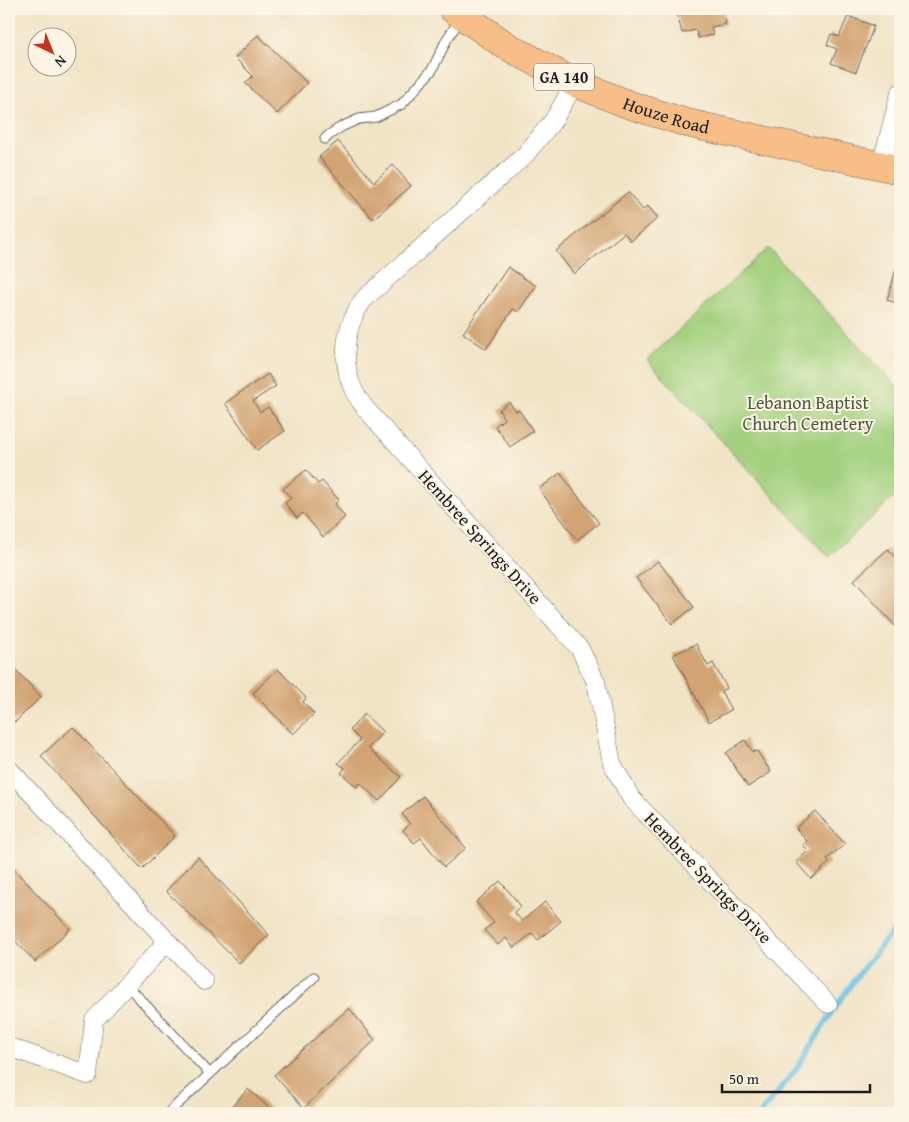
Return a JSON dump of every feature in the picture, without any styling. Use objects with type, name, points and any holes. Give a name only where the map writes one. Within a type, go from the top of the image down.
[{"type":"main road","name":"Houze Road","points":[[458,12],[505,45],[574,83],[630,105],[686,122],[891,168]]},
{"type":"street","name":"Hembree Springs Drive","points":[[574,83],[553,121],[525,155],[364,299],[354,316],[347,336],[345,355],[348,375],[354,392],[365,408],[580,649],[596,682],[612,763],[631,798],[828,1004]]},
{"type":"street","points":[[891,168],[900,94]]},
{"type":"street","points":[[9,769],[204,981]]},
{"type":"street","points":[[9,1047],[88,1075],[94,1020],[167,942]]},
{"type":"lane","points":[[325,139],[329,134],[341,127],[359,119],[376,117],[402,104],[432,70],[448,39],[458,12]]},
{"type":"lane","points":[[168,1113],[314,977]]},
{"type":"lane","points":[[127,985],[210,1074]]},
{"type":"green space","name":"Lebanon Baptist Church Cemetery","points":[[768,248],[900,390],[900,491],[829,557],[647,360]]},
{"type":"building","points":[[676,9],[723,9],[726,24],[711,27],[713,35],[698,38],[696,30],[682,33]]},
{"type":"building","points":[[848,16],[874,26],[856,72],[831,63],[837,49],[827,45],[831,34],[839,37]]},
{"type":"building","points":[[258,35],[307,83],[277,114],[245,83],[253,76],[235,58]]},
{"type":"building","points":[[338,141],[374,182],[393,165],[411,186],[373,219],[319,157]]},
{"type":"building","points":[[628,192],[643,210],[648,206],[658,218],[631,241],[624,233],[574,274],[556,251]]},
{"type":"building","points":[[508,267],[536,286],[518,312],[513,309],[486,349],[463,333]]},
{"type":"building","points":[[896,269],[900,270],[900,304],[887,300]]},
{"type":"building","points":[[268,374],[276,386],[253,401],[260,412],[268,407],[285,431],[257,450],[225,403]]},
{"type":"building","points":[[509,402],[516,411],[519,410],[533,431],[510,447],[495,426],[504,419],[499,410]]},
{"type":"building","points":[[306,470],[318,484],[322,481],[339,500],[335,504],[345,517],[323,537],[303,513],[297,518],[285,503],[291,498],[283,489]]},
{"type":"building","points":[[560,473],[599,523],[577,540],[539,489]]},
{"type":"building","points":[[888,549],[900,563],[900,623],[896,627],[854,580]]},
{"type":"building","points":[[658,561],[694,607],[672,624],[636,578]]},
{"type":"building","points":[[696,644],[708,666],[713,663],[727,688],[721,691],[731,710],[709,722],[673,655]]},
{"type":"building","points":[[9,662],[41,697],[15,722],[9,716]]},
{"type":"building","points":[[278,669],[306,698],[303,702],[314,714],[293,734],[253,693]]},
{"type":"building","points":[[364,714],[383,732],[368,748],[401,777],[379,801],[360,783],[357,787],[341,773],[345,768],[338,763],[360,740],[350,730]]},
{"type":"building","points":[[73,727],[175,836],[142,869],[41,756]]},
{"type":"building","points":[[745,740],[753,752],[757,751],[771,772],[748,787],[726,753]]},
{"type":"building","points":[[423,796],[466,848],[444,867],[421,838],[414,843],[403,830],[410,824],[402,814]]},
{"type":"building","points":[[815,811],[845,844],[827,859],[830,862],[811,879],[796,862],[808,851],[803,845],[807,841],[796,828]]},
{"type":"building","points":[[198,857],[269,935],[239,963],[166,891]]},
{"type":"building","points":[[9,864],[70,929],[35,962],[9,934]]},
{"type":"building","points":[[500,881],[521,906],[514,912],[522,921],[545,902],[561,921],[538,940],[532,933],[514,948],[506,938],[498,945],[484,930],[494,923],[476,902]]},
{"type":"building","points":[[349,1008],[375,1040],[304,1108],[274,1075]]},
{"type":"building","points":[[248,1089],[275,1113],[226,1113]]},
{"type":"waterway","points":[[761,1113],[797,1068],[855,979],[900,922]]}]
